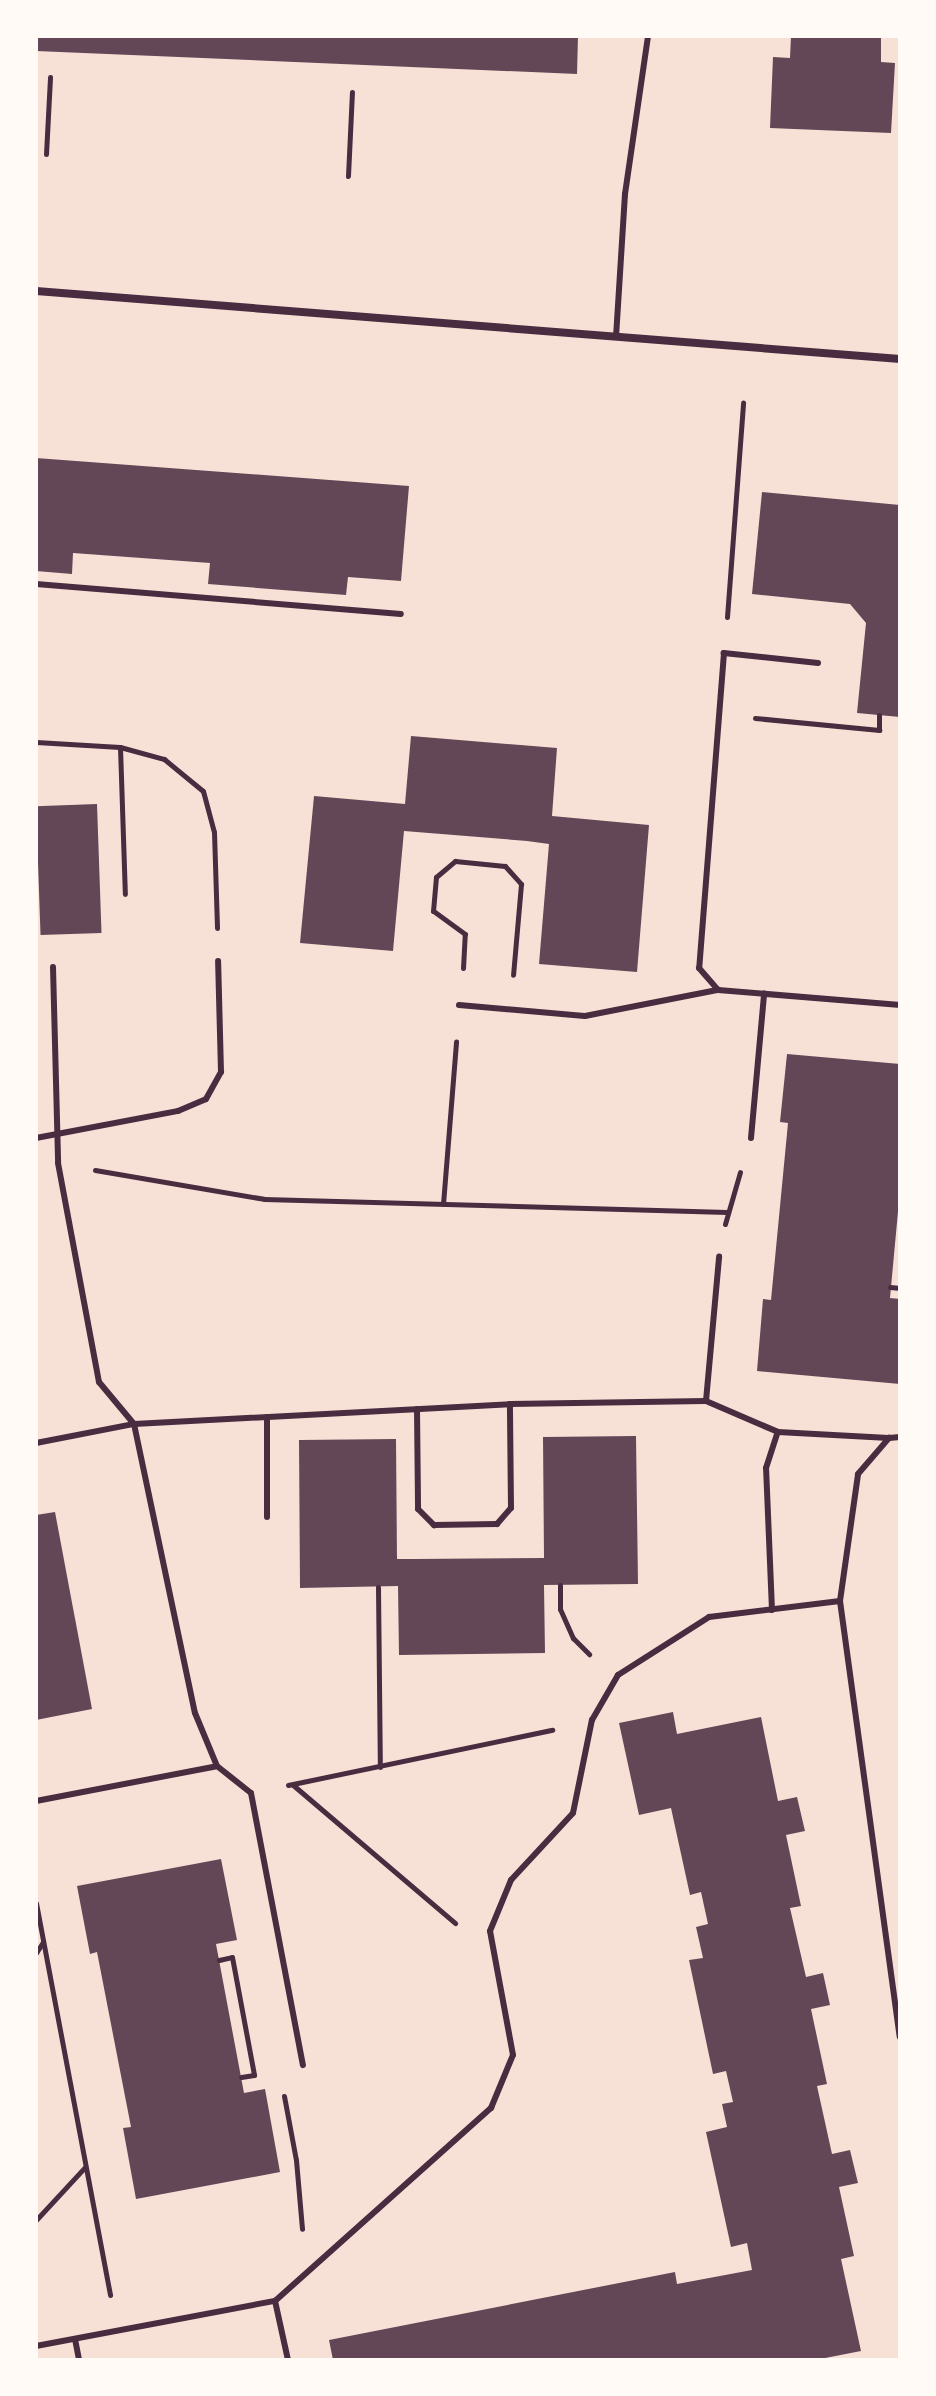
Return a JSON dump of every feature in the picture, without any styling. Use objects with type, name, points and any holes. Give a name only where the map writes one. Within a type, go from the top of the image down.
[{"type":"street","points":[[36,291],[900,359]]},
{"type":"lane","points":[[616,337],[625,194],[648,36]]},
{"type":"lane","points":[[36,584],[401,614]]},
{"type":"lane","points":[[718,990],[699,968],[724,653],[818,663]]},
{"type":"lane","points":[[36,1138],[178,1111],[206,1099],[221,1072],[218,961]]},
{"type":"lane","points":[[53,967],[58,1163],[99,1382],[134,1424],[195,1713],[217,1766],[251,1793],[303,2065]]},
{"type":"lane","points":[[459,1005],[585,1016],[718,990],[900,1005]]},
{"type":"lane","points":[[751,1138],[764,994]]},
{"type":"lane","points":[[706,1401],[719,1257]]},
{"type":"lane","points":[[36,1443],[134,1424],[510,1404],[706,1401],[778,1432],[900,1437]]},
{"type":"lane","points":[[417,1409],[418,1509],[434,1525],[497,1524],[511,1508],[510,1404]]},
{"type":"lane","points":[[267,1417],[267,1517]]},
{"type":"lane","points":[[772,1610],[766,1468],[778,1432]]},
{"type":"lane","points":[[889,1438],[858,1474],[840,1601],[900,2037]]},
{"type":"lane","points":[[36,2346],[275,2301],[491,2108],[513,2055],[490,1931],[511,1880],[573,1813],[592,1720],[618,1675],[709,1617],[840,1601]]},
{"type":"lane","points":[[36,1801],[217,1766]]},
{"type":"lane","points":[[275,2301],[288,2360]]},
{"type":"lane","points":[[75,2339],[79,2360]]},
{"type":"path","points":[[46,154],[50,77]]},
{"type":"path","points":[[348,176],[352,92]]},
{"type":"path","points":[[724,653],[743,403]]},
{"type":"path","points":[[719,715],[879,730],[879,715]]},
{"type":"path","points":[[36,742],[120,747],[164,759],[203,791],[214,832],[218,961]]},
{"type":"path","points":[[120,747],[125,894]]},
{"type":"path","points":[[443,1204],[465,934],[433,911],[436,877],[455,861],[505,866],[521,884],[510,1010]]},
{"type":"path","points":[[719,1257],[727,1212],[751,1138]]},
{"type":"path","points":[[58,1163],[264,1199],[727,1212]]},
{"type":"path","points":[[890,1287],[900,1288]]},
{"type":"path","points":[[560,1585],[560,1609],[573,1638],[596,1661],[618,1675]]},
{"type":"path","points":[[378,1587],[380,1767]]},
{"type":"path","points":[[251,1793],[500,1744],[592,1720]]},
{"type":"path","points":[[292,1784],[451,1922],[490,1931]]},
{"type":"path","points":[[36,1903],[117,2331]]},
{"type":"path","points":[[36,1953],[43,1942]]},
{"type":"path","points":[[219,1960],[232,1957],[254,2075],[241,2077]]},
{"type":"path","points":[[282,2085],[296,2160],[306,2273]]},
{"type":"path","points":[[36,2220],[86,2166]]},
{"type":"building","points":[[36,36],[578,36],[577,74],[36,51]]},
{"type":"building","points":[[791,36],[881,36],[881,62],[895,63],[891,133],[770,128],[773,57],[790,58]]},
{"type":"building","points":[[36,458],[409,486],[401,581],[348,577],[346,595],[208,584],[210,563],[73,553],[72,574],[36,571]]},
{"type":"building","points":[[762,492],[900,505],[900,717],[857,713],[866,623],[850,604],[752,594]]},
{"type":"building","points":[[411,736],[557,748],[552,816],[649,825],[637,972],[539,964],[549,844],[527,841],[404,831],[393,951],[300,943],[314,796],[405,804]]},
{"type":"building","points":[[97,804],[102,933],[41,935],[36,806]]},
{"type":"building","points":[[787,1054],[900,1064],[900,1190],[890,1298],[900,1299],[900,1384],[757,1371],[763,1299],[771,1300],[788,1123],[780,1122]]},
{"type":"building","points":[[636,1436],[638,1584],[544,1585],[545,1653],[399,1655],[398,1586],[300,1588],[299,1440],[396,1439],[397,1559],[544,1558],[543,1437]]},
{"type":"building","points":[[55,1512],[92,1709],[36,1720],[36,1515]]},
{"type":"building","points":[[673,1712],[677,1734],[761,1717],[778,1801],[797,1797],[805,1831],[786,1835],[801,1906],[790,1908],[806,1977],[823,1973],[830,2005],[811,2009],[827,2084],[817,2086],[832,2154],[850,2150],[858,2183],[839,2187],[854,2256],[841,2259],[861,2351],[815,2360],[333,2360],[329,2340],[675,2272],[677,2284],[752,2270],[747,2243],[731,2247],[706,2132],[727,2127],[722,2104],[733,2102],[726,2071],[713,2074],[689,1960],[703,1958],[696,1927],[708,1924],[701,1892],[690,1895],[671,1808],[639,1815],[619,1723]]},
{"type":"building","points":[[221,1859],[237,1940],[216,1944],[244,2093],[265,2089],[280,2172],[136,2199],[123,2128],[131,2127],[97,1952],[90,1954],[77,1886]]}]
